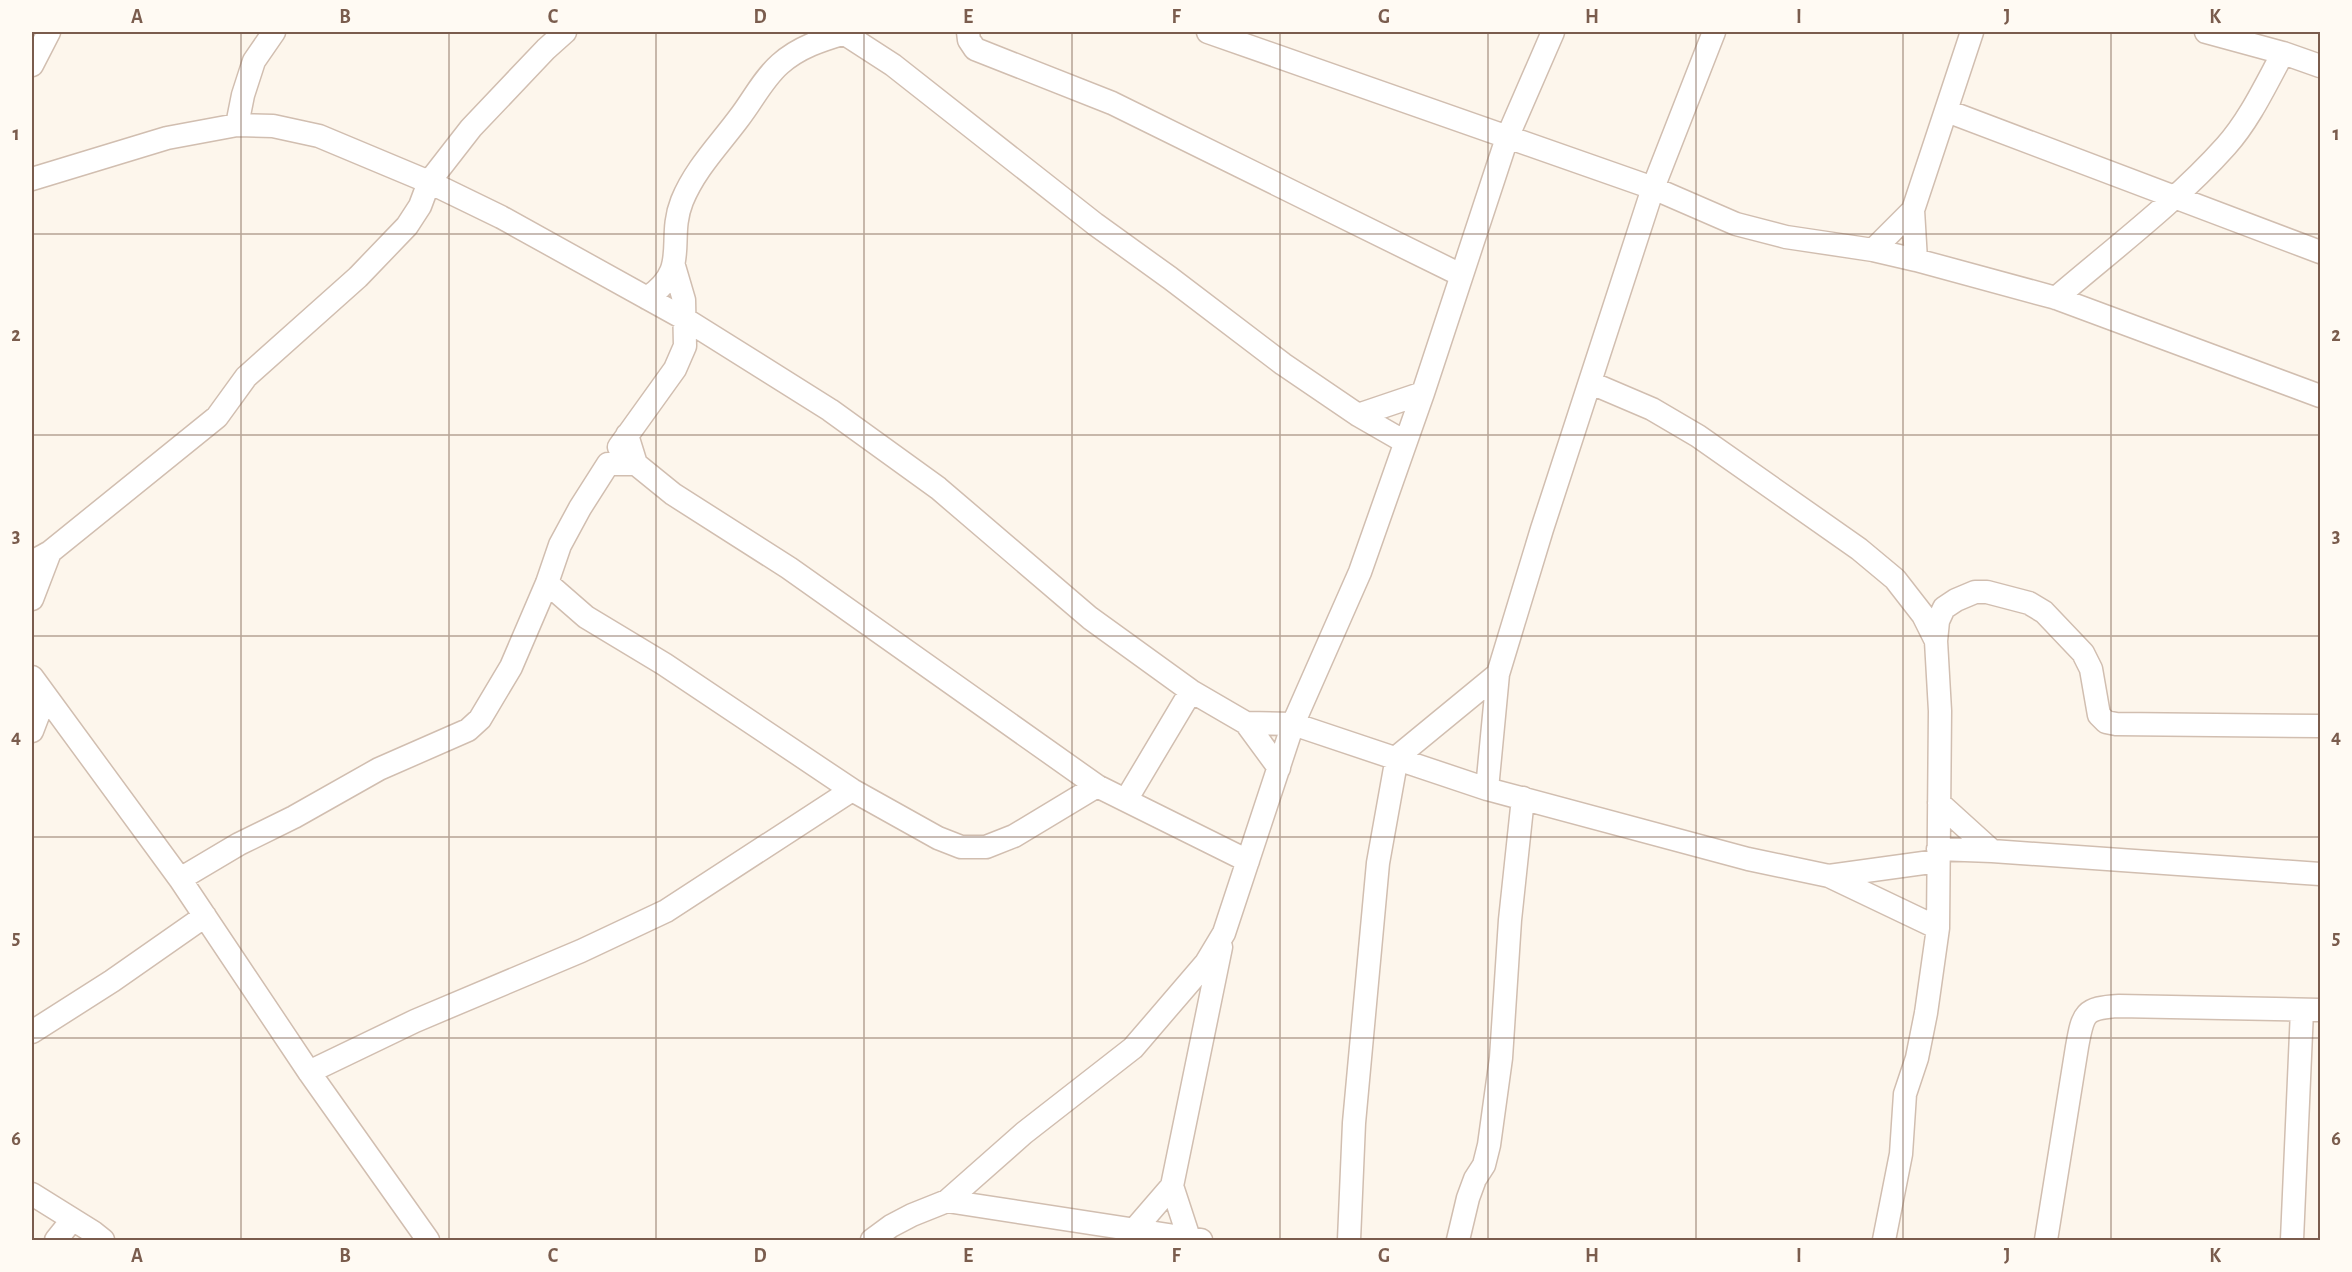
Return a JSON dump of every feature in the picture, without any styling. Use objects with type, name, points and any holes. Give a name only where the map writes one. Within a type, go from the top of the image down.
[{"type":"street","points":[[32,65],[49,32]]},
{"type":"street","points":[[237,125],[243,95],[254,61],[274,32]]},
{"type":"street","points":[[32,599],[41,557],[217,417],[246,377],[358,277],[407,226],[420,206],[429,182],[471,128],[565,32]]},
{"type":"street","points":[[180,879],[239,844],[294,817],[378,769],[468,730],[480,719],[511,667],[547,583],[560,545],[580,508],[627,435],[675,369],[685,346],[684,300],[674,266],[678,214],[692,181],[711,152],[780,64],[800,49],[820,40],[844,32],[892,65],[1095,224],[1284,364],[1404,442]]},
{"type":"street","points":[[968,32],[969,40],[975,49],[1112,103],[1461,274]]},
{"type":"street","points":[[1208,32],[1653,188],[1736,224],[1786,237],[1873,250],[2056,298],[2320,396]]},
{"type":"street","points":[[1134,1230],[1172,1186],[1224,933],[1293,724],[1360,572],[1423,393],[1507,138],[1553,32]]},
{"type":"street","points":[[1487,789],[1498,674],[1542,529],[1653,188],[1714,32]]},
{"type":"street","points":[[1916,260],[1913,210],[1972,32]]},
{"type":"street","points":[[2206,32],[2283,53],[2320,66]]},
{"type":"street","points":[[2056,298],[2172,197],[2226,145],[2249,113],[2283,53]]},
{"type":"street","points":[[1947,111],[2320,252]]},
{"type":"street","points":[[32,179],[167,138],[237,125],[273,126],[319,136],[429,182],[501,217],[685,319],[830,410],[938,488],[1090,618],[1191,692],[1246,723],[1279,768]]},
{"type":"street","points":[[1873,250],[1913,210]]},
{"type":"street","points":[[647,298],[660,289],[674,266]]},
{"type":"street","points":[[1591,383],[1652,410],[1698,436],[1859,549],[1895,579],[1923,615],[1936,641]]},
{"type":"street","points":[[1358,414],[1423,393]]},
{"type":"street","points":[[627,435],[636,464],[673,494],[789,568],[1097,786],[1248,861]]},
{"type":"street","points":[[608,464],[636,464]]},
{"type":"street","points":[[547,583],[586,617],[664,664],[852,790],[938,838],[961,847],[986,847],[1014,836],[1097,786]]},
{"type":"street","points":[[1884,1240],[1901,1154],[1905,1094],[1917,1058],[1926,1013],[1938,928],[1940,711],[1936,641],[1938,621],[1944,608],[1975,592],[2007,596],[2029,603],[2044,612],[2083,653],[2091,669],[2099,715],[2106,722],[2116,724],[2320,726]]},
{"type":"street","points":[[1349,1240],[1354,1123],[1378,863],[1397,758],[1498,674]]},
{"type":"street","points":[[32,677],[180,879],[309,1072],[428,1240]]},
{"type":"street","points":[[1126,800],[1191,692]]},
{"type":"street","points":[[32,731],[45,697]]},
{"type":"street","points":[[1246,723],[1293,724],[1487,789],[1748,859],[1829,876],[1938,928]]},
{"type":"street","points":[[309,1072],[415,1021],[580,951],[666,911],[852,790]]},
{"type":"street","points":[[1458,1240],[1468,1198],[1475,1179],[1484,1165],[1489,1145],[1501,1058],[1510,920],[1523,798]]},
{"type":"street","points":[[1939,803],[1992,851]]},
{"type":"street","points":[[1829,876],[1938,855],[1992,851],[2320,874]]},
{"type":"street","points":[[32,1032],[112,981],[205,916]]},
{"type":"street","points":[[872,1240],[891,1226],[912,1215],[947,1201],[1024,1133],[1132,1048],[1206,963],[1224,933]]},
{"type":"street","points":[[2046,1240],[2080,1026],[2086,1015],[2097,1007],[2119,1006],[2311,1010],[2292,1240]]},
{"type":"street","points":[[1172,1186],[1196,1239]]},
{"type":"street","points":[[32,1194],[103,1240]]},
{"type":"street","points":[[947,1201],[1196,1239]]},
{"type":"street","points":[[56,1240],[72,1220]]}]
